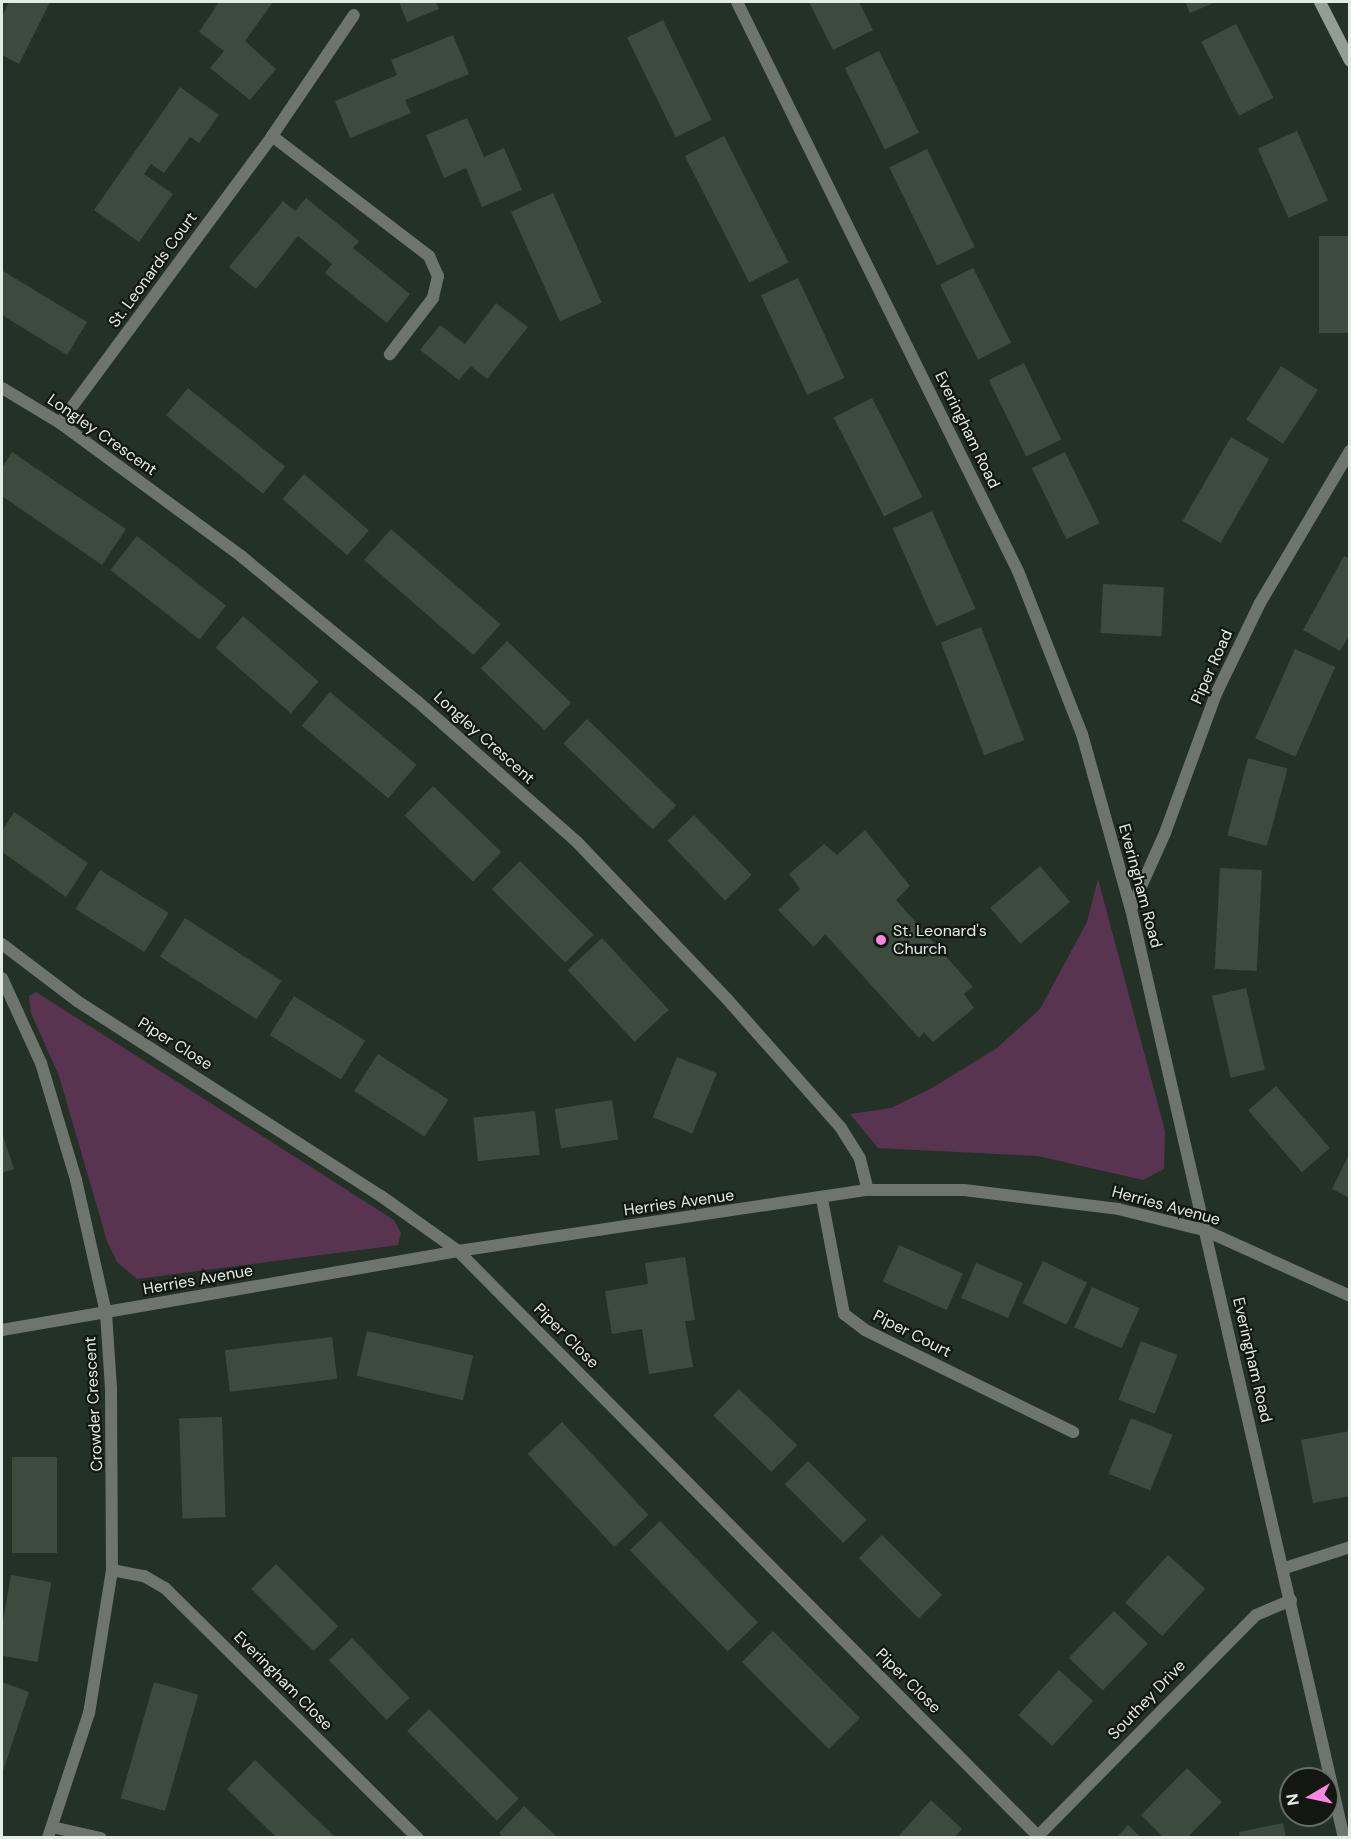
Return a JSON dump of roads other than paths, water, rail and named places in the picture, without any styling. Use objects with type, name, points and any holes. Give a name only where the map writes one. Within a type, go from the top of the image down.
[{"type":"street","name":"Everingham Road","points":[[737,2],[1018,571],[1082,734],[1131,909],[1204,1230],[1285,1568],[1344,1838]]},
{"type":"street","points":[[1320,2],[1350,61]]},
{"type":"street","name":"St. Leonards Court","points":[[60,423],[272,136],[354,15]]},
{"type":"street","points":[[272,136],[429,256],[438,276],[433,298],[390,354]]},
{"type":"street","name":"Longley Crescent","points":[[2,388],[60,423],[241,556],[417,701],[577,842],[727,999],[841,1128],[860,1159],[868,1190]]},
{"type":"street","name":"Piper Road","points":[[1131,909],[1236,653],[1260,603],[1350,451]]},
{"type":"street","name":"Piper Close","points":[[2,944],[76,1001],[381,1196],[458,1251],[1037,1837]]},
{"type":"street","name":"Crowder Crescent","points":[[2,978],[41,1063],[76,1180],[105,1313],[115,1481],[112,1570],[88,1713],[50,1832]]},
{"type":"street","name":"Herries Avenue","points":[[2,1330],[458,1251],[822,1199],[868,1190],[1027,1196],[1118,1209],[1204,1230],[1350,1296]]},
{"type":"street","name":"Piper Court","points":[[822,1199],[844,1314],[865,1330],[1073,1432]]},
{"type":"street","points":[[1285,1568],[1350,1547]]},
{"type":"street","name":"Everingham Close","points":[[112,1570],[144,1576],[165,1587],[418,1838]]},
{"type":"street","name":"Southey Drive","points":[[1037,1837],[1256,1615],[1291,1600]]},
{"type":"street","points":[[50,1832],[101,1838]]},
{"type":"place","name":"St. Leonard's Church","points":[[881,940]]}]
